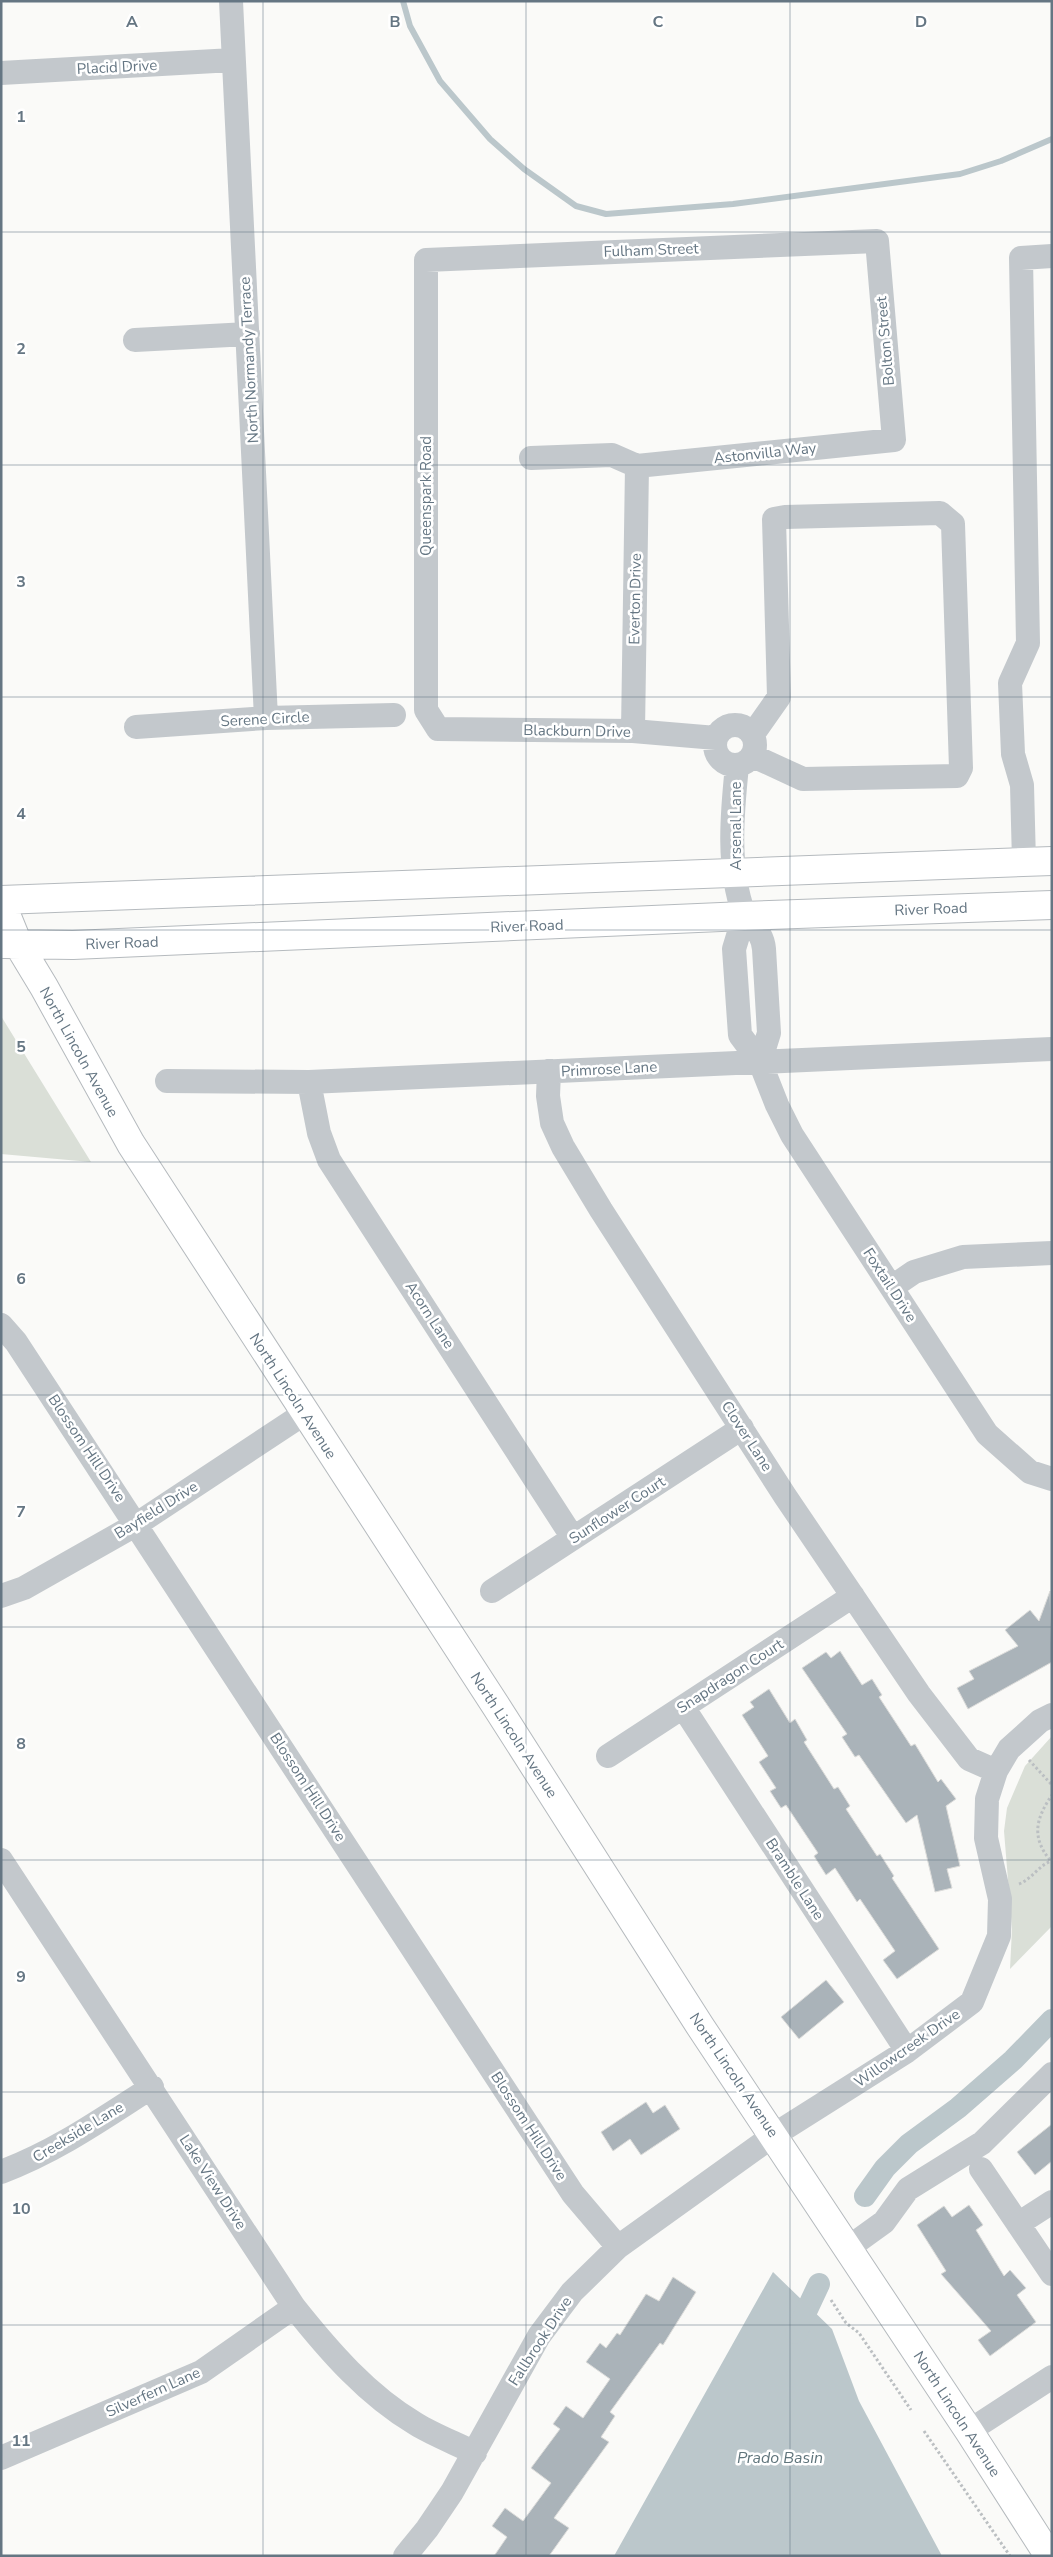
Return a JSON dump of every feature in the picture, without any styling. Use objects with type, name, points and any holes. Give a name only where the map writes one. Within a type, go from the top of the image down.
[{"type":"main road","points":[[1,901],[1052,861]]},
{"type":"main road","name":"North Lincoln Avenue","points":[[1,901],[9,944],[44,987],[130,1144],[496,1706],[700,2026],[969,2431],[1049,2556]]},
{"type":"main road","name":"River Road","points":[[9,944],[73,945],[744,916],[1052,905]]},
{"type":"street","name":"North Normandy Terrace","points":[[231,1],[266,718]]},
{"type":"street","name":"Placid Drive","points":[[1,73],[233,60]]},
{"type":"street","name":"Fulham Street","points":[[426,260],[877,241]]},
{"type":"street","name":"Bolton Street","points":[[877,241],[894,440]]},
{"type":"street","points":[[1024,862],[1022,785],[1013,754],[1010,683],[1028,643],[1021,258],[1052,256]]},
{"type":"street","name":"Queenspark Road","points":[[426,260],[426,710],[438,729]]},
{"type":"street","points":[[134,340],[248,334]]},
{"type":"street","name":"Astonvilla Way","points":[[637,466],[894,440]]},
{"type":"street","points":[[531,458],[612,455],[637,466]]},
{"type":"street","name":"Everton Drive","points":[[633,731],[637,466]]},
{"type":"street","points":[[747,752],[748,729],[733,725],[725,728],[716,738],[715,750],[718,758],[725,763],[747,752],[779,697],[774,519],[785,517],[940,513],[953,524],[960,768],[957,776],[803,779],[747,752]]},
{"type":"street","name":"Serene Circle","points":[[136,727],[266,718],[394,715]]},
{"type":"street","name":"Blackburn Drive","points":[[438,729],[633,731],[716,738]]},
{"type":"street","name":"Arsenal Lane","points":[[744,916],[734,873],[733,842],[747,752]]},
{"type":"street","points":[[744,916],[763,938],[769,1033],[760,1062]]},
{"type":"street","name":"Foxtail Drive","points":[[744,916],[734,949],[740,1035],[760,1062],[777,1105],[792,1135],[987,1434],[1030,1472],[1052,1479]]},
{"type":"street","points":[[736,992],[767,991]]},
{"type":"street","name":"Primrose Lane","points":[[167,1081],[309,1082],[1052,1049]]},
{"type":"street","name":"Clover Lane","points":[[549,1071],[548,1096],[552,1123],[562,1147],[742,1428],[919,1694],[969,1759],[996,1771]]},
{"type":"street","name":"Acorn Lane","points":[[309,1082],[319,1134],[329,1160],[573,1538]]},
{"type":"street","points":[[892,1286],[914,1272],[963,1257],[1052,1253]]},
{"type":"street","name":"Blossom Hill Drive","points":[[1,1325],[16,1342],[137,1524],[573,2194],[618,2247]]},
{"type":"street","name":"Bayfield Drive","points":[[1,1596],[24,1588],[137,1524],[305,1413]]},
{"type":"street","name":"Sunflower Court","points":[[492,1591],[742,1428]]},
{"type":"street","name":"Snapdragon Court","points":[[608,1756],[853,1596]]},
{"type":"street","name":"Bramble Lane","points":[[683,1707],[907,2051]]},
{"type":"street","name":"Willowcreek Drive","points":[[774,2135],[907,2051],[972,2002],[999,1936],[1000,1899],[986,1838],[987,1799],[996,1771],[1010,1749],[1040,1721],[1052,1714]]},
{"type":"street","name":"Lake View Drive","points":[[4,1871],[152,2087],[294,2307],[325,2345],[359,2381],[415,2424],[475,2453]]},
{"type":"street","points":[[848,2248],[884,2222],[908,2189],[982,2143],[1052,2074]]},
{"type":"street","name":"Creekside Lane","points":[[1,2172],[36,2159],[88,2129],[152,2087]]},
{"type":"street","name":"Fallbrook Drive","points":[[405,2556],[427,2529],[475,2453],[502,2400],[539,2336],[572,2292],[618,2247],[774,2135]]},
{"type":"street","points":[[981,2169],[1052,2274]]},
{"type":"street","points":[[1018,2224],[1052,2202]]},
{"type":"street","name":"Silverfern Lane","points":[[1,2458],[201,2372],[294,2307]]},
{"type":"street","points":[[969,2431],[1052,2377]]},
{"type":"path","points":[[1027,1757],[1052,1785]]},
{"type":"path","points":[[1018,1884],[1032,1877],[1051,1861],[1038,1843],[1036,1833],[1043,1807],[1052,1795]]},
{"type":"path","points":[[832,2300],[846,2323],[859,2333],[911,2410]]},
{"type":"path","points":[[924,2431],[1010,2556]]},
{"type":"shaded area","points":[[1,1016],[91,1162],[1,1154]]},
{"type":"shaded area","points":[[1052,1736],[1052,1926],[1010,1969],[1012,1929],[1004,1831],[1007,1808],[1025,1766]]},
{"type":"water","name":"Prado Basin","points":[[773,2272],[832,2329],[859,2401],[942,2556],[614,2556]]},
{"type":"building","points":[[1050,1591],[1052,1662],[968,1709],[957,1688],[974,1679],[969,1671],[1018,1646],[1005,1630],[1030,1610],[1039,1621]]},
{"type":"building","points":[[840,1651],[862,1685],[872,1679],[882,1695],[879,1697],[911,1746],[915,1744],[938,1782],[941,1779],[956,1799],[946,1806],[960,1866],[947,1869],[952,1888],[935,1892],[917,1815],[906,1823],[859,1755],[855,1757],[842,1737],[847,1734],[802,1668],[826,1652],[831,1658]]},
{"type":"building","points":[[769,1689],[790,1723],[795,1719],[807,1740],[804,1742],[834,1789],[838,1787],[850,1806],[846,1809],[877,1856],[880,1854],[894,1876],[892,1878],[939,1949],[897,1979],[883,1960],[895,1951],[860,1899],[857,1902],[835,1868],[826,1875],[814,1856],[818,1853],[786,1805],[781,1808],[770,1791],[776,1788],[759,1762],[768,1756],[742,1715],[754,1707],[750,1702]]},
{"type":"building","points":[[826,1980],[844,2002],[799,2039],[781,2017]]},
{"type":"building","points":[[646,2102],[653,2113],[665,2105],[680,2129],[641,2155],[630,2139],[613,2151],[601,2132]]},
{"type":"building","points":[[1052,2124],[1052,2161],[1035,2175],[1017,2152]]},
{"type":"building","points":[[969,2205],[983,2225],[976,2230],[1004,2276],[1010,2270],[1026,2288],[1017,2295],[1036,2322],[990,2356],[978,2340],[991,2331],[941,2274],[946,2271],[917,2225],[944,2206],[952,2217]]},
{"type":"building","points":[[673,2277],[696,2292],[663,2345],[660,2343],[610,2412],[615,2416],[601,2437],[609,2442],[554,2518],[569,2528],[549,2556],[494,2556],[507,2537],[492,2526],[505,2508],[523,2521],[551,2483],[531,2468],[560,2429],[553,2424],[566,2406],[583,2418],[610,2379],[586,2362],[600,2343],[606,2348],[617,2333],[620,2335],[646,2294],[659,2301]]},
{"type":"waterway","points":[[403,1],[410,26],[440,81],[490,139],[524,169],[576,206],[606,214],[733,204],[960,174],[1001,161],[1052,139]]},
{"type":"waterway","points":[[865,2196],[885,2168],[909,2144],[958,2108],[1013,2060],[1052,2020]]},
{"type":"waterway","points":[[796,2333],[819,2284]]}]
